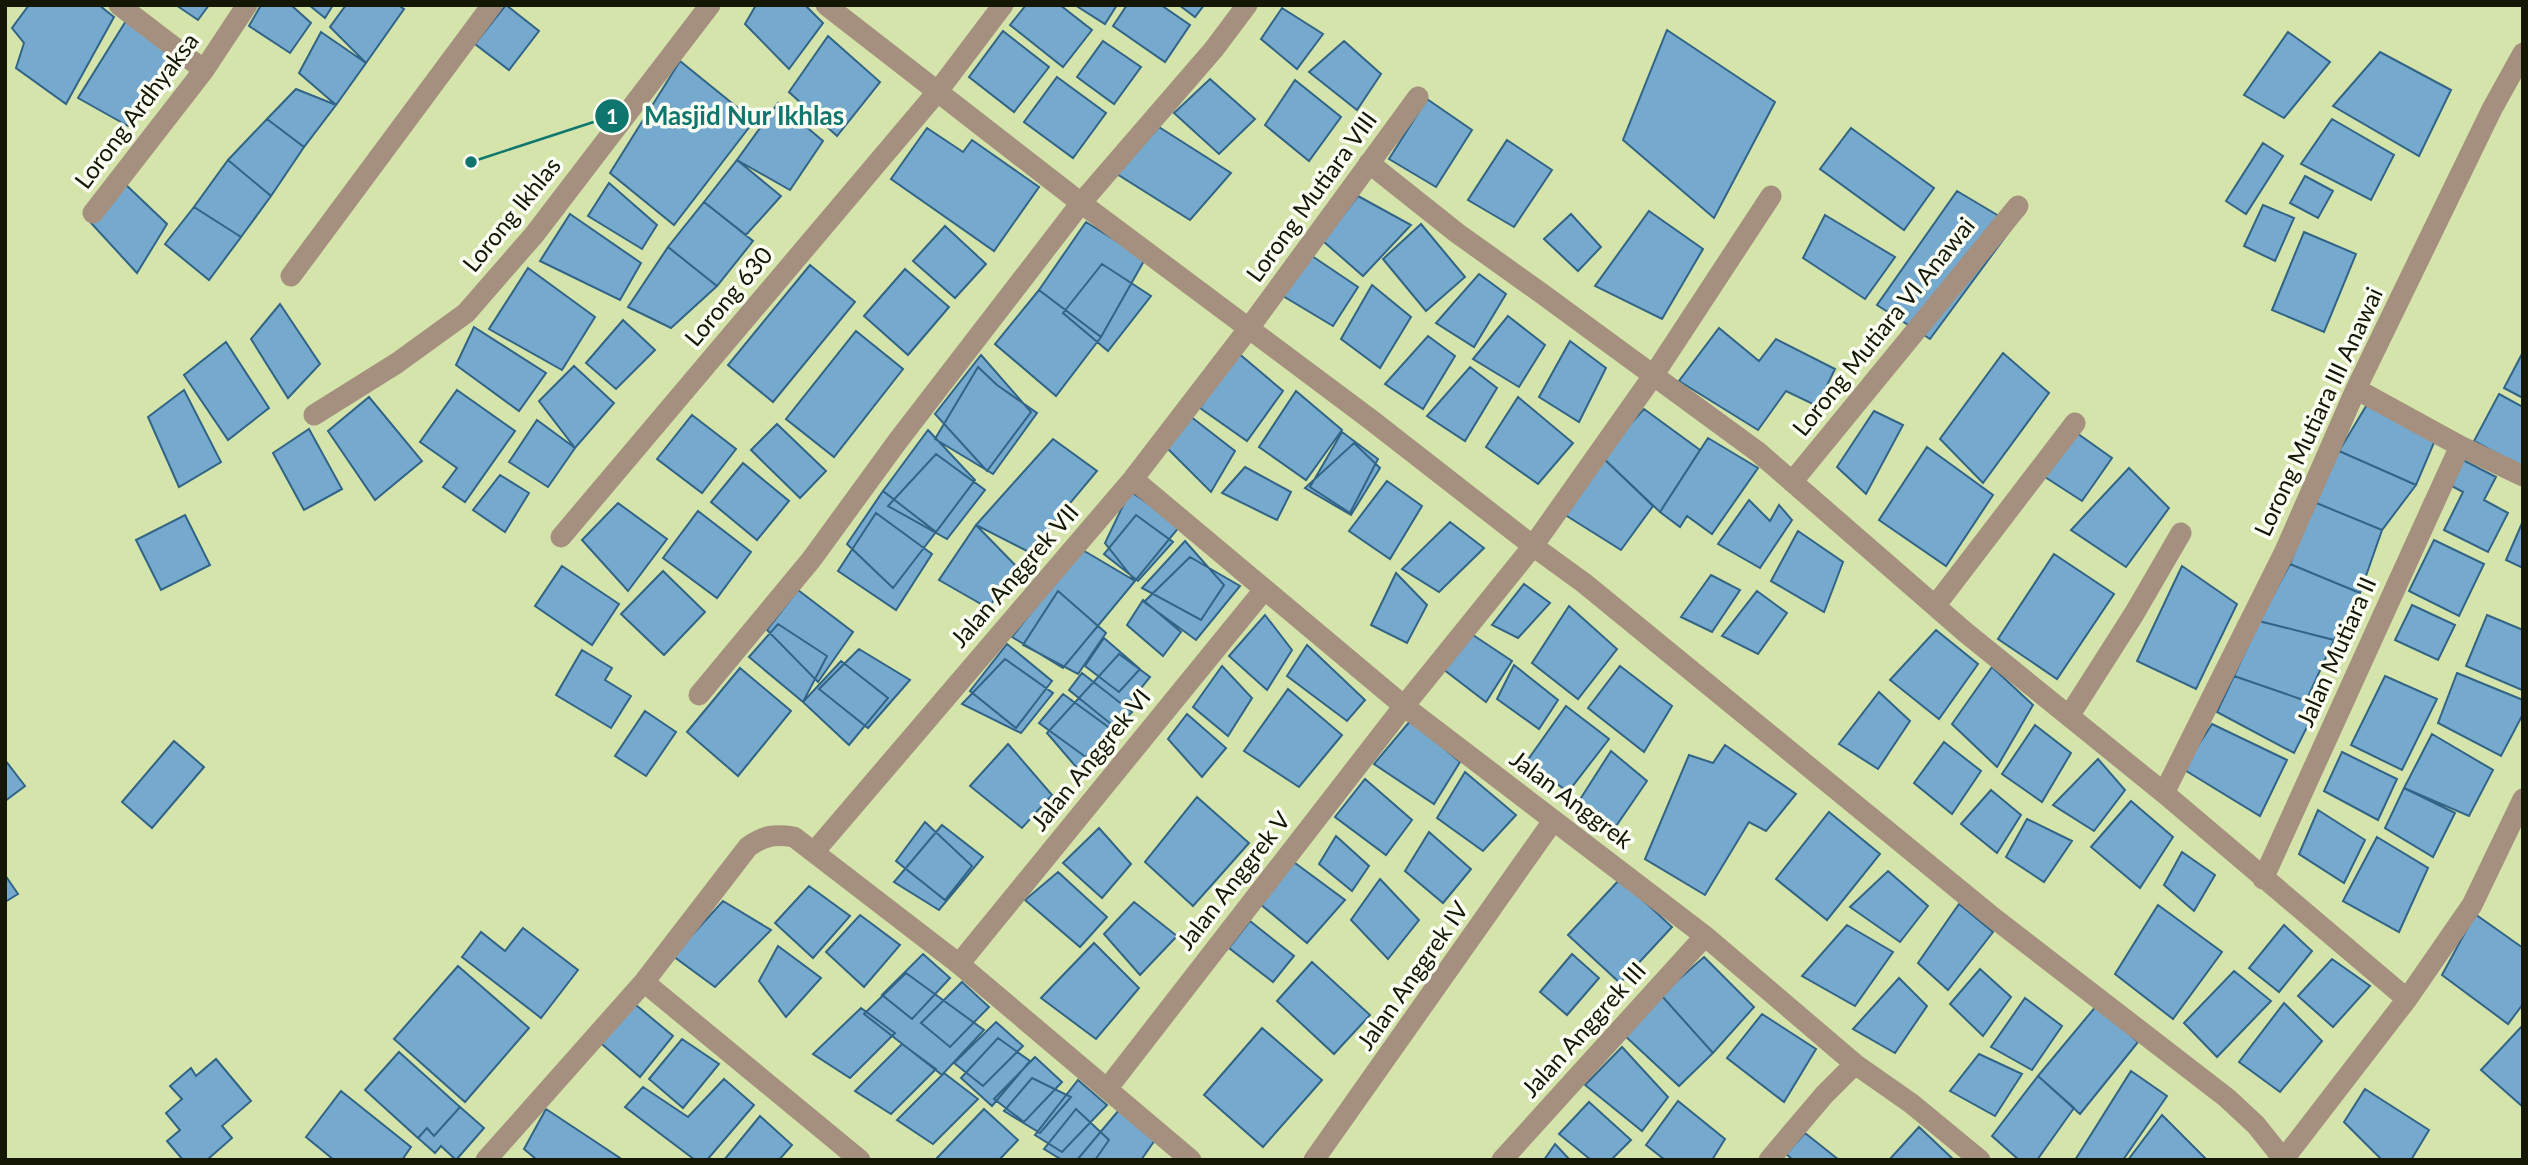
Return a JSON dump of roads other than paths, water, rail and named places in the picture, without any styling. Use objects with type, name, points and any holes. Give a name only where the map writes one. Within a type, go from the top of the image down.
[{"type":"street","points":[[119,5],[204,70]]},
{"type":"street","name":"Lorong Ardhyaksa","points":[[93,213],[204,70],[247,5]]},
{"type":"street","points":[[291,276],[492,5]]},
{"type":"street","name":"Lorong Ikhlas","points":[[314,415],[397,363],[466,313],[534,235],[710,5]]},
{"type":"street","points":[[826,5],[1081,203],[1584,583],[1990,915],[2227,1098],[2256,1125],[2283,1160],[2407,999],[2472,905],[2523,799]]},
{"type":"street","name":"Lorong 630","points":[[561,537],[938,92],[1003,5]]},
{"type":"street","points":[[699,695],[811,560],[897,442],[1081,203],[1214,49],[1247,5]]},
{"type":"street","name":"Lorong Mutiara III Anawai","points":[[2164,793],[2285,551],[2356,389],[2492,109],[2523,53]]},
{"type":"street","name":"Lorong Mutiara VIII","points":[[1249,328],[1418,97]]},
{"type":"street","points":[[1368,163],[1457,233],[1758,452],[1935,607],[2164,793],[2407,999]]},
{"type":"street","name":"Jalan Anggrek V","points":[[1107,1089],[1404,706],[1533,546],[1653,376],[1770,196]]},
{"type":"street","name":"Lorong Mutiara VI Anawai","points":[[1791,482],[2018,206]]},
{"type":"street","name":"Jalan Anggrek VII","points":[[814,852],[1133,479],[1249,328]]},
{"type":"street","points":[[2356,389],[2460,446],[2523,476]]},
{"type":"street","points":[[1935,607],[2075,423]]},
{"type":"street","name":"Jalan Mutiara II","points":[[2263,879],[2460,446]]},
{"type":"street","name":"Jalan Anggrek","points":[[1133,479],[1404,706],[1705,936],[1855,1064],[1912,1104],[1980,1160]]},
{"type":"street","points":[[2069,716],[2134,614],[2181,533]]},
{"type":"street","name":"Jalan Anggrek VI","points":[[959,964],[1264,590]]},
{"type":"street","name":"Jalan Anggrek IV","points":[[1314,1160],[1553,821]]},
{"type":"street","points":[[486,1160],[644,982],[748,847],[762,837],[777,834],[794,838],[814,852],[959,964],[1191,1160]]},
{"type":"street","name":"Jalan Anggrek III","points":[[1502,1160],[1705,936]]},
{"type":"street","points":[[644,982],[837,1152],[860,1160]]},
{"type":"street","points":[[1769,1160],[1824,1095],[1855,1064]]},
{"type":"place","name":"Masjid Nur Ikhlas","points":[[471,162]]}]
